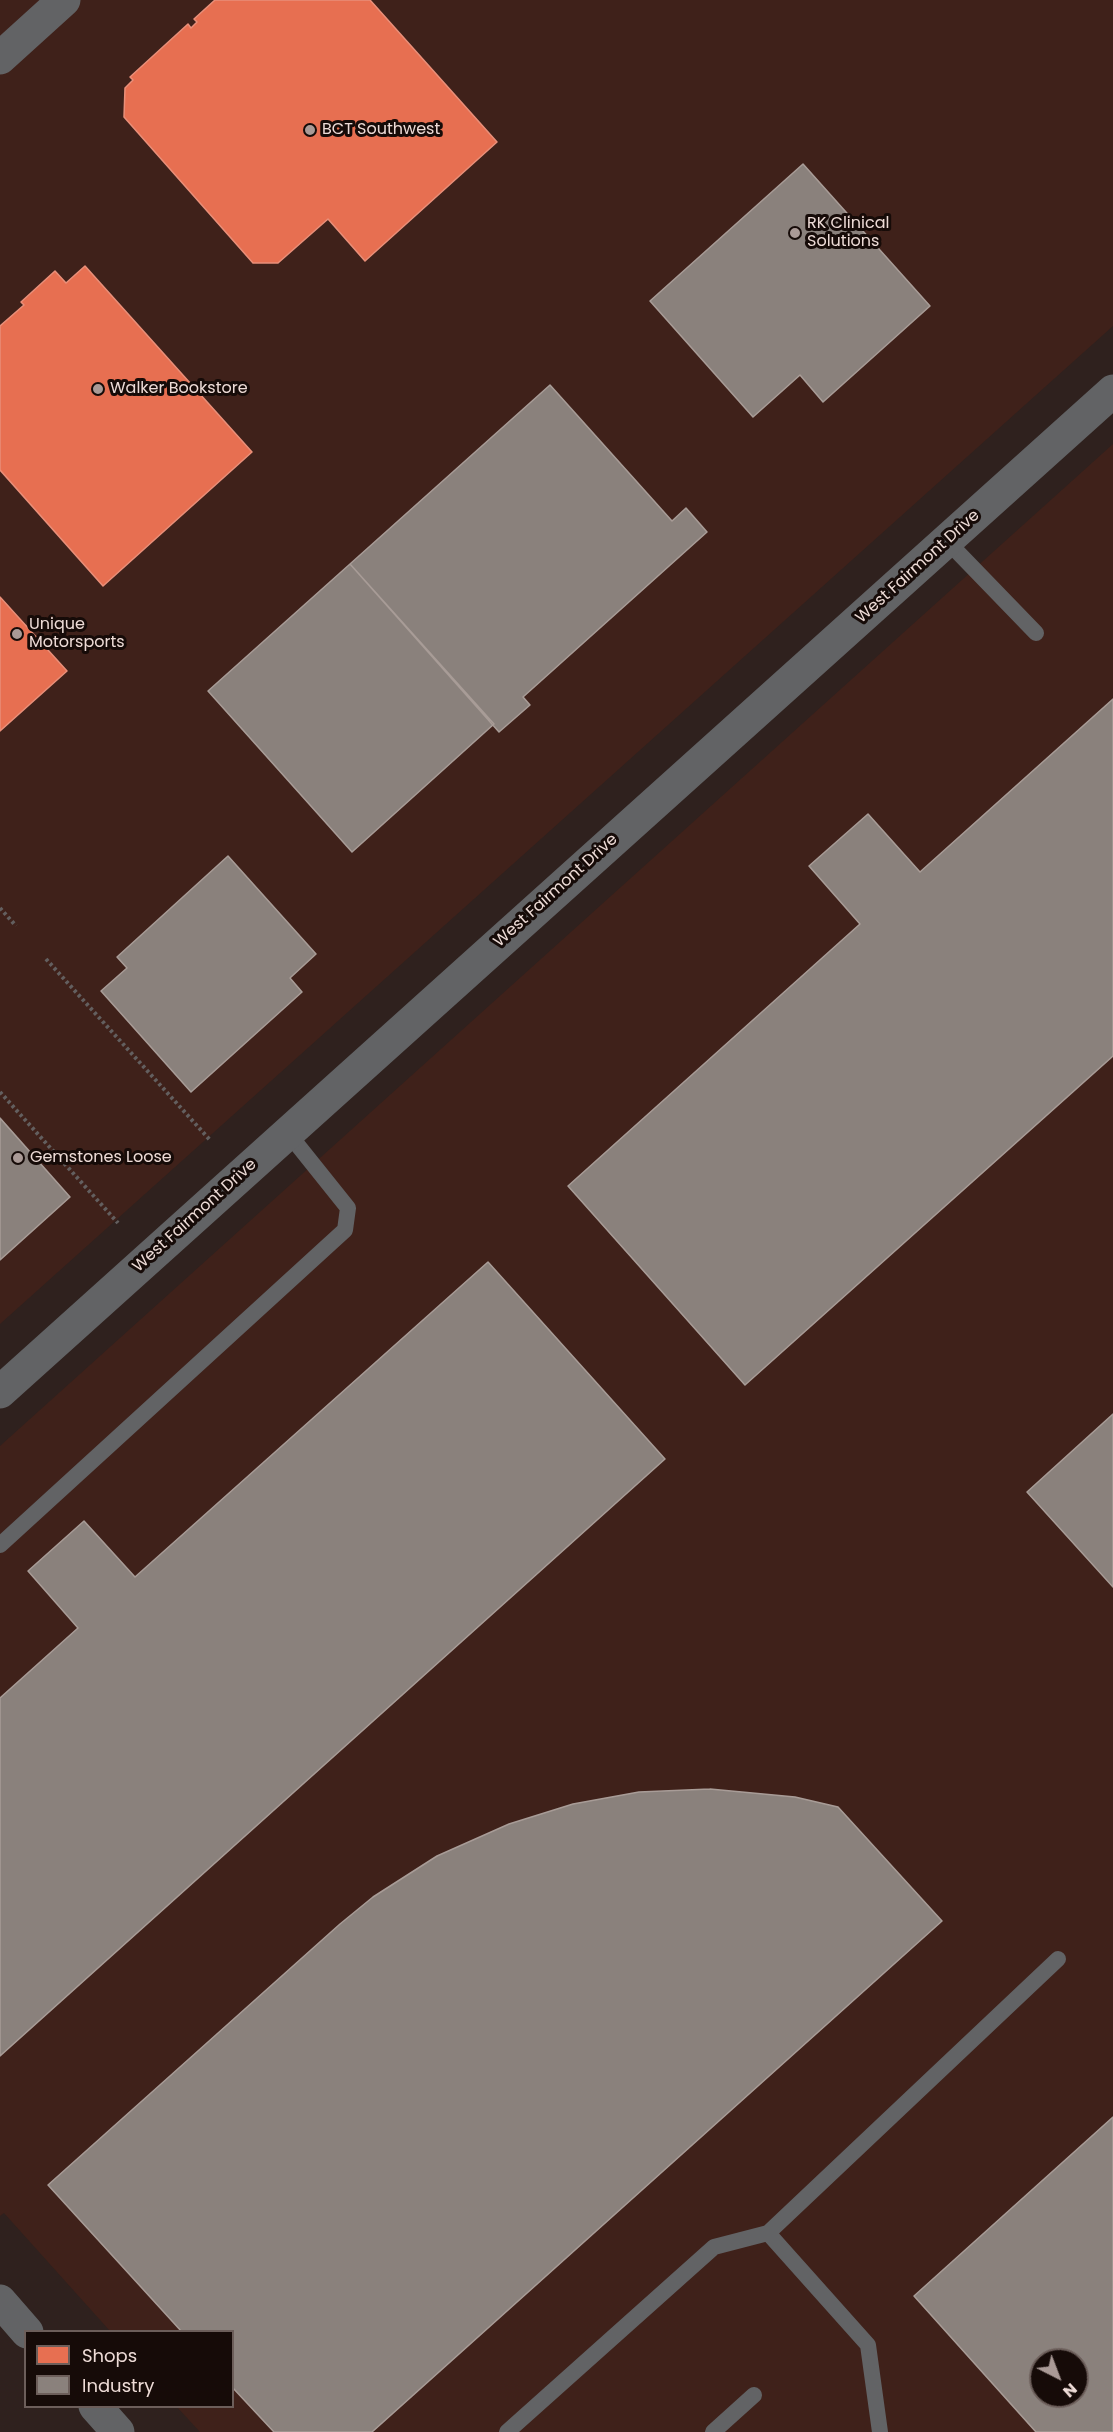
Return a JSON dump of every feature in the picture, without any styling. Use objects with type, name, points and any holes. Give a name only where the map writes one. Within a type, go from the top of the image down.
[{"type":"street","points":[[0,58],[64,0]]},
{"type":"street","name":"West Fairmont Drive","points":[[0,1392],[1113,391]]},
{"type":"street","points":[[0,2301],[26,2330]]},
{"type":"street","points":[[97,2408],[118,2432]]},
{"type":"lane","points":[[947,541],[1036,633]]},
{"type":"lane","points":[[0,1545],[345,1230],[348,1208],[288,1133]]},
{"type":"lane","points":[[507,2432],[714,2247],[768,2233],[1058,1959]]},
{"type":"lane","points":[[768,2233],[868,2345],[880,2432]]},
{"type":"lane","points":[[713,2432],[754,2395]]},
{"type":"path","points":[[0,908],[16,926]]},
{"type":"path","points":[[46,959],[210,1140]]},
{"type":"path","points":[[0,1092],[118,1223]]},
{"type":"shaded area","points":[[0,0],[1113,0],[1113,326],[0,1324]]},
{"type":"shaded area","points":[[1113,444],[1113,2432],[200,2432],[178,2408],[234,2408],[234,2330],[109,2330],[4,2213],[0,2216],[0,1446]]},
{"type":"building: Shops","name":"BCT Southwest","points":[[215,0],[370,0],[497,142],[365,261],[328,219],[278,263],[253,263],[124,117],[125,88],[133,80],[130,77],[188,24],[191,28],[197,22],[194,19]]},
{"type":"building: Shops","name":"Walker Bookstore","points":[[85,266],[252,452],[103,586],[0,470],[0,326],[24,305],[21,302],[55,271],[66,283]]},
{"type":"building: Shops","name":"Unique Motorsports","points":[[0,597],[67,671],[0,731]]},
{"type":"building: Industry","name":"RK Clinical Solutions","points":[[803,164],[930,306],[823,402],[800,375],[753,417],[650,301]]},
{"type":"building: Industry","points":[[550,385],[672,521],[686,508],[707,532],[523,697],[530,705],[499,732],[350,564]]},
{"type":"building: Industry","points":[[350,564],[494,724],[352,852],[208,691]]},
{"type":"building: Industry","points":[[1113,699],[1113,1056],[745,1385],[568,1186],[860,924],[809,866],[868,814],[920,872]]},
{"type":"building: Industry","points":[[228,856],[316,954],[290,978],[302,992],[191,1092],[101,991],[127,968],[117,957]]},
{"type":"building: Industry","name":"Gemstones Loose","points":[[0,1118],[70,1197],[0,1260]]},
{"type":"building: Industry","points":[[488,1262],[665,1459],[0,2056],[0,1698],[78,1628],[28,1571],[84,1521],[135,1577]]},
{"type":"building: Industry","points":[[1113,1414],[1113,1587],[1027,1492]]},
{"type":"building: Industry","points":[[710,1789],[795,1797],[838,1807],[942,1921],[372,2432],[274,2432],[234,2389],[234,2330],[180,2330],[48,2185],[373,1897],[437,1856],[509,1824],[573,1804],[639,1792]]},
{"type":"building: Industry","points":[[1113,2117],[1113,2432],[1036,2432],[914,2296]]},
{"type":"place","name":"BCT Southwest","points":[[310,130]]},
{"type":"place","name":"RK Clinical Solutions","points":[[795,233]]},
{"type":"place","name":"Walker Bookstore","points":[[98,389]]},
{"type":"place","name":"Unique Motorsports","points":[[17,634]]},
{"type":"place","name":"Gemstones Loose","points":[[18,1158]]}]
